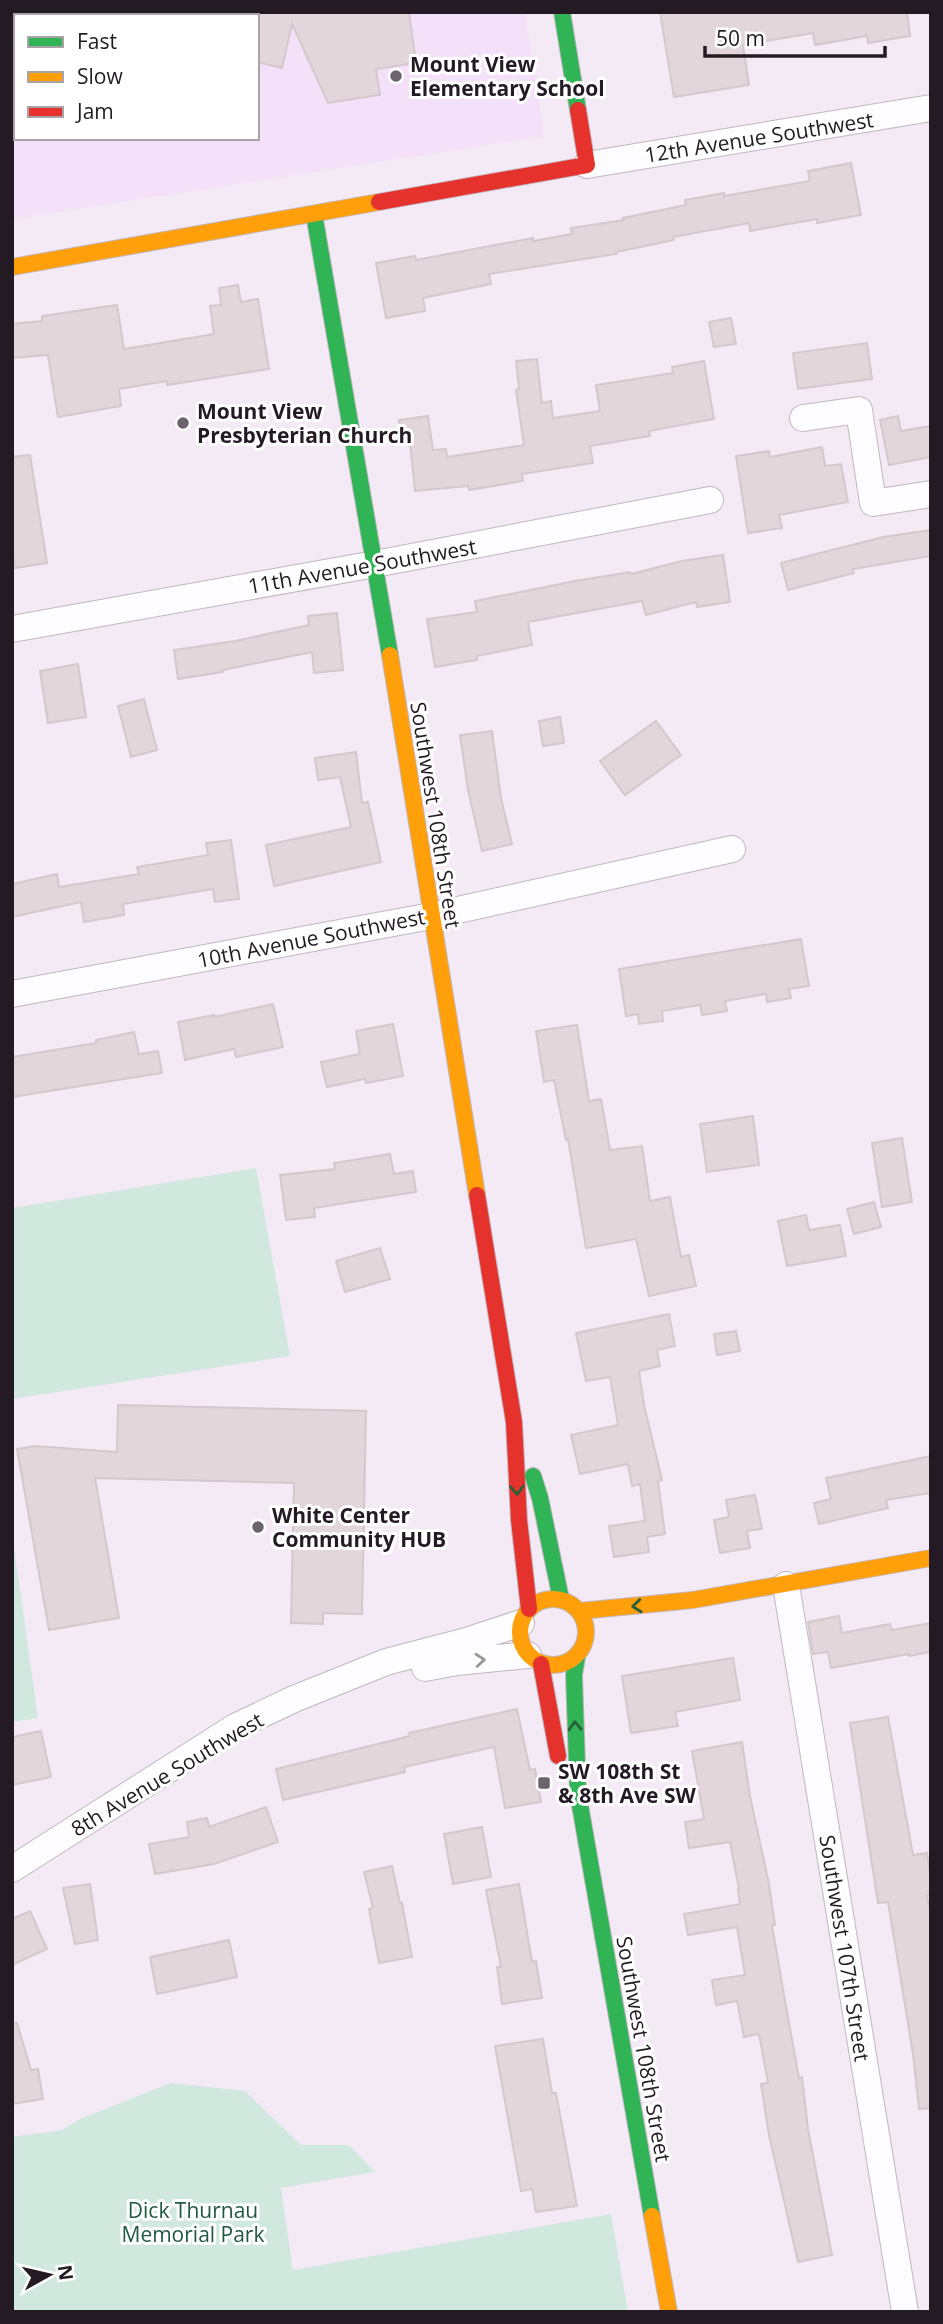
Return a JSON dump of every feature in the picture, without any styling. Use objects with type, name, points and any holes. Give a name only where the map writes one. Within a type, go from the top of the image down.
[{"type":"street","points":[[12,268],[587,165],[562,12]]},
{"type":"street","name":"12th Avenue Southwest","points":[[587,165],[931,108]]},
{"type":"street","name":"Southwest 108th Street","points":[[314,214],[514,1422],[525,1616]]},
{"type":"street","points":[[803,418],[859,410],[873,503],[931,494]]},
{"type":"street","name":"11th Avenue Southwest","points":[[12,628],[374,564],[710,500]]},
{"type":"street","name":"10th Avenue Southwest","points":[[12,994],[430,916],[732,849]]},
{"type":"street","name":"Southwest 108th Street","points":[[514,1422],[540,1498],[561,1599]]},
{"type":"street","points":[[580,1611],[693,1600],[931,1558]]},
{"type":"street","name":"Southwest 107th Street","points":[[786,1585],[905,2312]]},
{"type":"street","points":[[561,1599],[573,1604],[580,1611],[587,1627],[581,1650]]},
{"type":"street","name":"8th Avenue Southwest","points":[[12,1869],[235,1727],[294,1699],[386,1662],[466,1641],[525,1616],[544,1600],[561,1599]]},
{"type":"street","points":[[656,1619],[693,1600]]},
{"type":"street","points":[[525,1616],[520,1640],[534,1660]]},
{"type":"street","name":"8th Avenue Southwest","points":[[364,1671],[402,1672],[457,1662],[534,1660],[560,1666],[605,1637]]},
{"type":"street","name":"Southwest 108th Street","points":[[581,1650],[574,1675],[578,1794],[669,2312]]},
{"type":"street","name":"Southwest 108th Street","points":[[534,1660],[560,1763],[578,1794]]},
{"type":"shaded area","name":"Mount View Elementary School","points":[[12,12],[525,12],[544,136],[12,219]]},
{"type":"green space","points":[[256,1168],[290,1356],[12,1399],[12,1208]]},
{"type":"green space","points":[[12,1533],[38,1718],[12,1722]]},
{"type":"green space","name":"Dick Thurnau Memorial Park","points":[[171,2083],[245,2091],[301,2145],[349,2145],[375,2172],[281,2188],[293,2270],[611,2214],[628,2312],[12,2312],[12,2137],[62,2130],[80,2119]]},
{"type":"building","points":[[409,12],[416,63],[376,69],[380,95],[328,103],[292,24],[282,68],[259,62],[257,14]]},
{"type":"building","points":[[660,12],[907,12],[910,36],[868,43],[867,36],[815,45],[813,33],[743,45],[749,85],[674,97]]},
{"type":"building","points":[[851,163],[861,215],[817,223],[817,219],[750,231],[749,223],[673,237],[674,240],[616,254],[489,274],[491,284],[423,298],[425,311],[386,318],[376,263],[415,256],[416,260],[533,238],[533,241],[572,234],[571,228],[624,220],[623,218],[686,205],[685,200],[810,181],[808,171]]},
{"type":"building","points":[[238,285],[241,302],[258,299],[269,369],[167,385],[167,381],[119,389],[121,406],[58,417],[48,355],[12,358],[12,324],[42,321],[42,316],[117,305],[124,349],[214,334],[210,306],[221,305],[219,288]]},
{"type":"building","points":[[731,318],[736,344],[714,347],[709,322]]},
{"type":"building","points":[[867,343],[872,379],[798,389],[793,353]]},
{"type":"building","points":[[537,359],[542,403],[551,401],[553,418],[600,411],[596,385],[673,373],[672,367],[704,361],[714,419],[649,431],[650,436],[590,446],[593,463],[522,474],[523,481],[469,490],[468,486],[415,491],[410,442],[402,442],[399,420],[428,416],[433,450],[446,449],[447,457],[524,445],[516,390],[519,389],[516,361]]},
{"type":"building","points":[[898,416],[901,431],[931,426],[931,457],[889,465],[880,420]]},
{"type":"building","points":[[822,447],[825,466],[841,464],[848,502],[779,515],[782,528],[748,533],[736,456],[769,451],[770,457]]},
{"type":"building","points":[[30,455],[47,563],[15,568],[12,550],[12,457]]},
{"type":"building","points":[[931,530],[931,556],[853,569],[854,573],[788,590],[781,563],[883,537]]},
{"type":"building","points":[[723,555],[730,602],[697,607],[696,602],[646,615],[642,601],[528,622],[532,645],[477,656],[477,660],[435,667],[427,619],[477,612],[475,601]]},
{"type":"building","points":[[337,613],[343,670],[314,673],[312,652],[178,679],[174,650],[235,641],[309,625],[308,616]]},
{"type":"building","points":[[78,664],[86,717],[48,723],[40,671]]},
{"type":"building","points":[[144,699],[157,750],[131,757],[118,706]]},
{"type":"building","points":[[560,717],[564,743],[543,746],[539,721]]},
{"type":"building","points":[[656,721],[681,755],[625,795],[600,761]]},
{"type":"building","points":[[492,731],[501,798],[512,844],[482,851],[468,790],[460,735]]},
{"type":"building","points":[[356,752],[362,803],[368,802],[381,862],[274,886],[266,845],[351,827],[340,777],[318,780],[315,758]]},
{"type":"building","points":[[231,840],[239,899],[215,902],[213,889],[123,904],[124,915],[84,922],[81,902],[12,917],[12,884],[57,874],[59,887],[139,874],[137,867],[208,855],[206,843]]},
{"type":"building","points":[[801,939],[809,986],[789,989],[791,998],[767,1002],[766,994],[725,1001],[727,1011],[702,1015],[700,1005],[662,1011],[663,1021],[639,1024],[638,1014],[626,1016],[619,969]]},
{"type":"building","points":[[273,1004],[283,1047],[236,1057],[234,1049],[185,1060],[178,1022]]},
{"type":"building","points":[[393,1024],[403,1076],[366,1083],[365,1079],[327,1087],[321,1062],[360,1054],[356,1031]]},
{"type":"building","points":[[577,1025],[589,1101],[601,1099],[610,1150],[642,1146],[650,1201],[670,1197],[681,1257],[689,1255],[696,1286],[649,1296],[636,1239],[586,1248],[568,1139],[566,1140],[554,1080],[544,1082],[536,1031]]},
{"type":"building","points":[[134,1032],[139,1054],[158,1051],[162,1073],[12,1097],[12,1057],[96,1043],[96,1040]]},
{"type":"building","points":[[753,1116],[759,1165],[707,1172],[700,1124]]},
{"type":"building","points":[[902,1138],[912,1202],[882,1207],[872,1143]]},
{"type":"building","points":[[390,1154],[394,1174],[413,1171],[416,1192],[314,1208],[315,1217],[286,1220],[280,1175],[335,1169],[334,1163]]},
{"type":"building","points":[[874,1202],[881,1227],[854,1234],[847,1209]]},
{"type":"building","points":[[806,1215],[809,1230],[840,1225],[846,1256],[787,1266],[778,1221]]},
{"type":"building","points":[[380,1248],[390,1279],[345,1292],[336,1261]]},
{"type":"building","points":[[669,1314],[675,1346],[657,1350],[660,1366],[639,1371],[644,1405],[662,1480],[658,1481],[665,1534],[647,1537],[649,1552],[614,1557],[609,1526],[645,1521],[640,1484],[632,1486],[628,1464],[580,1474],[571,1435],[618,1425],[610,1377],[586,1381],[576,1333]]},
{"type":"building","points":[[736,1331],[740,1351],[717,1355],[714,1334]]},
{"type":"building","points":[[118,1405],[366,1411],[362,1614],[323,1613],[323,1624],[291,1623],[294,1483],[95,1478],[119,1618],[49,1630],[17,1449],[34,1446],[117,1452]]},
{"type":"building","points":[[931,1456],[931,1493],[886,1500],[888,1508],[819,1524],[814,1503],[831,1499],[826,1478]]},
{"type":"building","points":[[755,1495],[762,1529],[747,1531],[750,1548],[720,1553],[714,1520],[729,1517],[726,1500]]},
{"type":"building","points":[[839,1616],[842,1633],[890,1624],[892,1630],[931,1623],[931,1652],[831,1668],[828,1652],[813,1654],[808,1622]]},
{"type":"building","points":[[733,1658],[740,1700],[675,1712],[678,1726],[631,1733],[622,1676]]},
{"type":"building","points":[[517,1709],[530,1770],[535,1769],[541,1802],[505,1808],[494,1747],[404,1767],[405,1772],[283,1800],[276,1769],[410,1736],[409,1733]]},
{"type":"building","points":[[888,1717],[913,1855],[927,1853],[931,1880],[931,1895],[927,1896],[931,1916],[931,2108],[919,2109],[913,2054],[888,1902],[878,1903],[850,1723]]},
{"type":"building","points":[[41,1731],[51,1777],[12,1785],[12,1737]]},
{"type":"building","points":[[742,1742],[750,1796],[769,1884],[775,1925],[772,1925],[782,1984],[799,2078],[802,2077],[808,2129],[832,2255],[798,2262],[769,2135],[761,2084],[768,2083],[759,2034],[744,2037],[737,2001],[716,2005],[712,1980],[745,1975],[737,1927],[688,1935],[684,1914],[740,1904],[730,1842],[689,1848],[685,1822],[704,1819],[692,1751]]},
{"type":"building","points":[[266,1807],[278,1842],[214,1864],[155,1874],[149,1844],[189,1837],[187,1822],[207,1818],[209,1827]]},
{"type":"building","points":[[482,1827],[491,1877],[453,1884],[444,1834]]},
{"type":"building","points":[[392,1866],[412,1957],[379,1963],[369,1909],[373,1908],[364,1872]]},
{"type":"building","points":[[90,1884],[98,1940],[75,1944],[63,1888]]},
{"type":"building","points":[[519,1884],[532,1962],[536,1961],[542,1998],[502,2004],[497,1967],[501,1967],[486,1890]]},
{"type":"building","points":[[30,1911],[47,1949],[12,1965],[12,1919]]},
{"type":"building","points":[[229,1940],[237,1977],[157,1994],[150,1957]]},
{"type":"building","points":[[17,2023],[31,2070],[38,2069],[43,2099],[12,2104],[12,2024]]},
{"type":"building","points":[[543,2039],[577,2206],[536,2212],[532,2189],[521,2191],[495,2046]]},
{"type":"traffic: fast","points":[[562,12],[578,110]]},
{"type":"traffic: fast","points":[[314,214],[390,655]]},
{"type":"traffic: fast","points":[[533,1476],[561,1599]]},
{"type":"traffic: fast","points":[[577,1657],[574,1675],[578,1794],[652,2216]]},
{"type":"traffic: slow","points":[[12,267],[379,202]]},
{"type":"traffic: slow","points":[[390,655],[477,1195]]},
{"type":"traffic: slow","points":[[580,1611],[693,1600],[931,1558]]},
{"type":"traffic: slow","points":[[546,1599],[560,1599],[572,1604],[581,1613],[586,1632],[584,1645],[577,1656],[560,1665],[546,1665],[534,1660],[525,1651],[520,1639],[520,1625],[525,1613],[534,1604],[546,1599]]},
{"type":"traffic: slow","points":[[652,2216],[669,2312]]},
{"type":"traffic: jam","points":[[379,202],[587,165],[578,110]]},
{"type":"traffic: jam","points":[[477,1195],[514,1422],[519,1520],[529,1609]]},
{"type":"traffic: jam","points":[[541,1664],[558,1756]]},
{"type":"place","name":"Mount View Elementary School","points":[[396,76]]},
{"type":"place","name":"Mount View Presbyterian Church","points":[[183,423]]},
{"type":"place","name":"White Center Community HUB","points":[[258,1527]]},
{"type":"place","name":"SW 108th St & 8th Ave SW","points":[[544,1783]]}]
